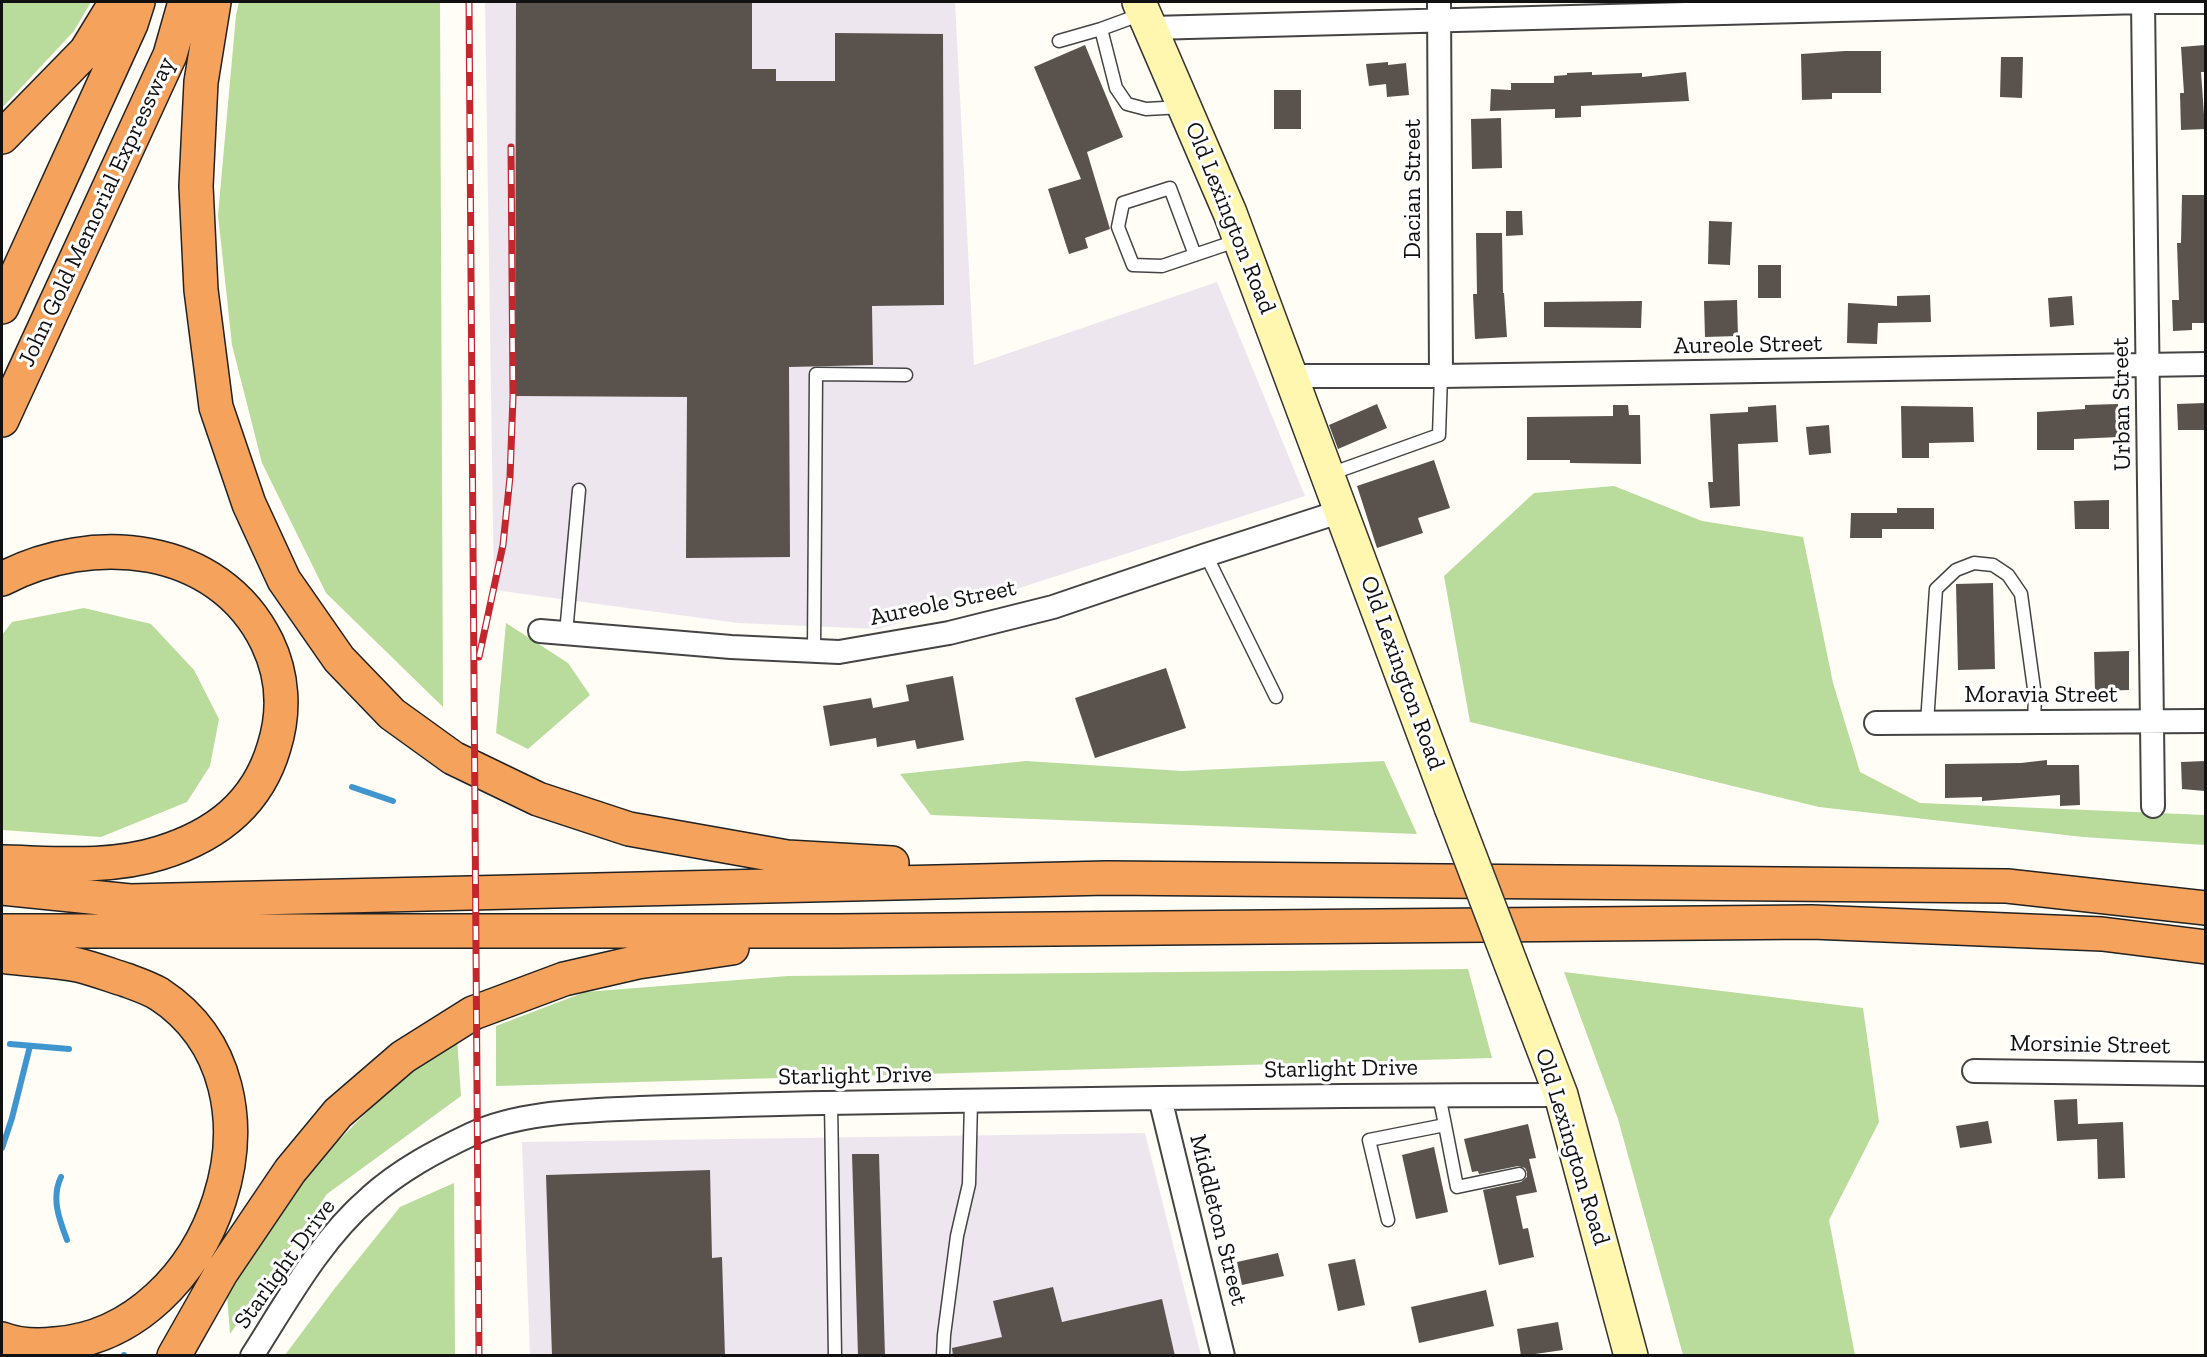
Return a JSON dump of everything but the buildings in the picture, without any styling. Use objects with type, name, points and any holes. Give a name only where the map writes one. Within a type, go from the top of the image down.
[{"type":"highway","points":[[2,137],[86,51],[116,2]]},
{"type":"highway","name":"John Gold Memorial Expressway","points":[[2,306],[131,24],[138,2]]},
{"type":"highway","name":"John Gold Memorial Expressway","points":[[2,420],[170,55],[186,2]]},
{"type":"highway","points":[[214,2],[201,82],[196,186],[201,291],[216,407],[249,504],[284,580],[339,659],[392,714],[453,758],[538,799],[629,829],[787,856],[1107,878]]},
{"type":"highway","points":[[2,579],[28,567],[60,557],[105,552],[152,556],[192,569],[211,579],[234,597],[256,622],[276,663],[281,697],[280,724],[268,765],[238,810],[210,832],[179,846],[138,859],[92,863],[2,862]]},
{"type":"highway","points":[[2,888],[129,901],[1107,878],[2007,886],[2205,908]]},
{"type":"highway","points":[[2,931],[837,931],[1812,922],[2103,934],[2205,947]]},
{"type":"highway","points":[[174,1356],[222,1273],[290,1171],[338,1113],[403,1056],[472,1013],[564,978],[638,962],[837,931]]},
{"type":"highway","points":[[2103,934],[2205,961]]},
{"type":"highway","points":[[2,956],[78,965],[143,986],[159,994],[181,1012],[200,1034],[215,1058],[225,1084],[231,1112],[231,1141],[226,1179],[219,1206],[207,1232],[187,1264],[169,1286],[123,1324],[97,1336],[72,1343],[44,1345],[23,1344],[2,1339]]},
{"type":"main road","name":"Old Lexington Road","points":[[1145,14],[1240,240],[1561,1095],[1631,1356]]},
{"type":"street","name":"Urban Street","points":[[2144,2],[2152,806]]},
{"type":"street","points":[[1145,14],[2205,2]]},
{"type":"street","name":"Dacian Street","points":[[1439,11],[1441,376]]},
{"type":"street","name":"Aureole Street","points":[[1292,376],[1441,376],[2205,364]]},
{"type":"street","name":"Aureole Street","points":[[540,631],[731,646],[839,651],[950,633],[1053,607],[1342,511]]},
{"type":"street","name":"Moravia Street","points":[[1876,723],[2205,721]]},
{"type":"street","name":"Morsinie Street","points":[[1974,1071],[2205,1074]]},
{"type":"street","name":"Starlight Drive","points":[[252,1356],[302,1278],[336,1232],[368,1198],[406,1170],[477,1132],[537,1116],[585,1111],[831,1103],[1561,1095]]},
{"type":"street","name":"Middleton Street","points":[[1160,1098],[1223,1356]]},
{"type":"lane","points":[[1059,41],[1145,14]]},
{"type":"lane","points":[[1101,29],[1116,88],[1127,104],[1146,109],[1184,107]]},
{"type":"lane","points":[[1195,255],[1170,188],[1123,203],[1118,227],[1132,265],[1162,266],[1195,255],[1240,240]]},
{"type":"lane","points":[[814,650],[816,374],[906,375]]},
{"type":"lane","points":[[1329,474],[1439,435],[1441,376]]},
{"type":"lane","points":[[566,633],[579,490]]},
{"type":"lane","points":[[1206,555],[1276,697]]},
{"type":"lane","points":[[1927,723],[1936,589],[1956,570],[1974,563],[1993,565],[2008,575],[2021,594],[2035,696],[2034,722]]},
{"type":"lane","points":[[1439,1095],[1457,1187],[1520,1174]]},
{"type":"lane","points":[[943,1356],[957,1236],[969,1184],[971,1101]]},
{"type":"lane","points":[[831,1103],[835,1356]]},
{"type":"lane","points":[[1388,1220],[1369,1140],[1445,1125]]},
{"type":"shaded area","points":[[485,2],[955,2],[974,365],[1217,282],[1305,496],[1010,591],[878,629],[738,623],[494,590]]},
{"type":"shaded area","points":[[1145,1133],[1201,1355],[530,1355],[522,1142]]},
{"type":"green space","points":[[2,2],[91,2],[74,31],[2,108]]},
{"type":"green space","points":[[239,2],[440,2],[443,707],[326,593],[262,463],[232,345],[218,215]]},
{"type":"green space","points":[[1614,486],[1702,521],[1803,537],[1833,683],[1860,772],[1920,803],[2205,815],[2205,845],[2083,837],[1819,807],[1470,722],[1444,576],[1534,493]]},
{"type":"green space","points":[[84,608],[151,624],[194,670],[219,719],[210,766],[187,802],[101,837],[2,830],[2,635],[12,622]]},
{"type":"green space","points":[[506,623],[568,663],[590,695],[528,749],[496,733]]},
{"type":"green space","points":[[1026,761],[1182,771],[1384,761],[1417,834],[931,815],[900,774]]},
{"type":"green space","points":[[1468,969],[1492,1058],[496,1086],[496,1026],[585,992],[788,976]]},
{"type":"green space","points":[[1564,972],[1863,1008],[1879,1122],[1829,1220],[1855,1355],[1683,1355],[1618,1119]]},
{"type":"green space","points":[[457,1038],[461,1096],[327,1194],[230,1334],[227,1294],[316,1163],[403,1076]]},
{"type":"green space","points":[[454,1183],[455,1355],[285,1355],[400,1207]]},
{"type":"waterway","points":[[352,787],[393,801]]},
{"type":"waterway","points":[[10,1044],[69,1049]]},
{"type":"waterway","points":[[2,1148],[30,1046]]},
{"type":"waterway","points":[[61,1177],[56,1201],[67,1240]]},
{"type":"railway","points":[[469,2],[479,1356]]},
{"type":"railway","points":[[479,657],[503,545],[510,477],[513,397],[511,147]]}]
